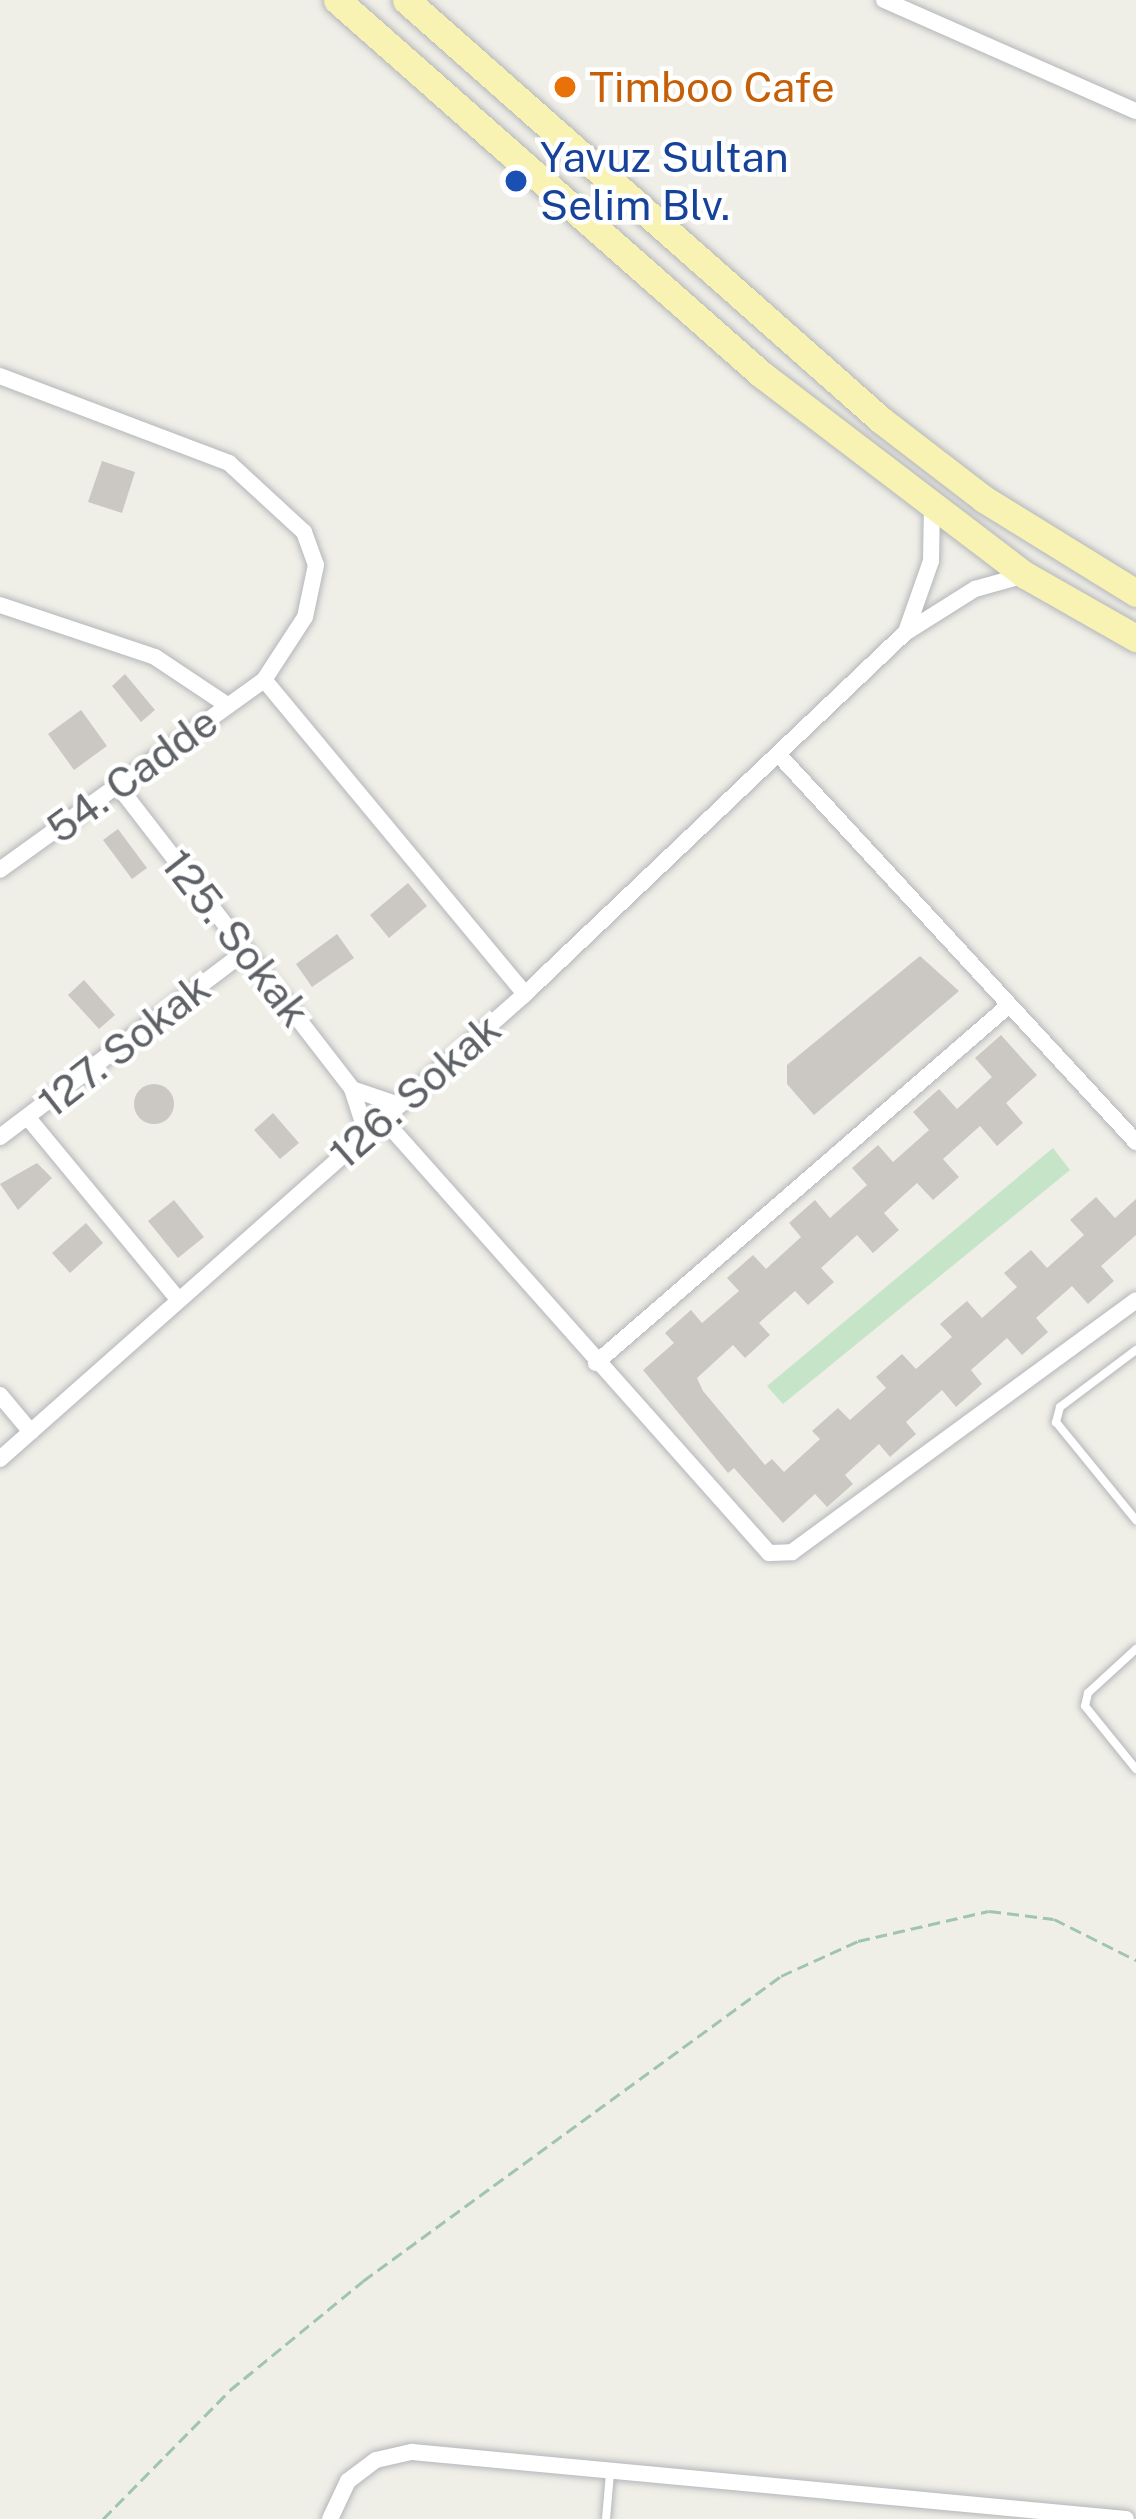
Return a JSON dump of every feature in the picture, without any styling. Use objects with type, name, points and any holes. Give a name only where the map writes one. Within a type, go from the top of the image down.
[{"type":"main road","points":[[338,0],[761,374],[1025,575],[1136,638]]},
{"type":"main road","points":[[406,0],[881,420],[984,499],[1136,593]]},
{"type":"street","points":[[884,0],[1136,111]]},
{"type":"street","points":[[0,376],[229,464],[304,532],[316,565],[304,617],[264,680]]},
{"type":"street","points":[[905,633],[931,561],[932,505]]},
{"type":"street","points":[[525,994],[905,633],[975,590],[1025,575]]},
{"type":"street","points":[[3,608],[155,657],[227,706]]},
{"type":"street","name":"54. Cadde","points":[[0,870],[264,680]]},
{"type":"street","name":"126. Sokak","points":[[0,1460],[525,994],[264,680]]},
{"type":"street","points":[[778,754],[1136,1142]]},
{"type":"street","name":"125. Sokak","points":[[118,787],[352,1089],[366,1132]]},
{"type":"street","name":"127. Sokak","points":[[0,1138],[246,951]]},
{"type":"street","points":[[596,1363],[1008,1006]]},
{"type":"street","points":[[352,1089],[399,1105]]},
{"type":"street","points":[[29,1119],[178,1299]]},
{"type":"street","points":[[383,1119],[756,1546],[792,1552],[1136,1300]]},
{"type":"street","points":[[0,1395],[31,1432]]},
{"type":"street","points":[[330,2519],[348,2481],[376,2460],[412,2452],[1126,2519]]},
{"type":"lane","points":[[1136,1350],[1060,1407],[1056,1422],[1136,1520]]},
{"type":"lane","points":[[1136,1649],[1088,1693],[1085,1706],[1136,1769]]},
{"type":"lane","points":[[606,2519],[610,2471]]},
{"type":"path","points":[[104,2519],[230,2390],[363,2281],[806,1963],[880,1935],[989,1911],[1054,1919],[1136,1960]]},
{"type":"green space","points":[[1053,1148],[1070,1170],[783,1404],[767,1386]]},
{"type":"building","points":[[102,461],[135,472],[122,513],[88,502]]},
{"type":"building","points":[[125,674],[155,710],[141,722],[112,686]]},
{"type":"building","points":[[81,710],[107,746],[74,770],[48,734]]},
{"type":"building","points":[[118,829],[147,868],[132,879],[103,840]]},
{"type":"building","points":[[408,883],[427,906],[389,938],[370,915]]},
{"type":"building","points":[[337,934],[354,958],[312,987],[296,964]]},
{"type":"building","points":[[920,956],[959,991],[814,1115],[787,1084],[787,1065]]},
{"type":"building","points":[[84,980],[115,1015],[99,1029],[68,995]]},
{"type":"building","points":[[1001,1035],[1037,1075],[1006,1103],[1023,1123],[997,1146],[980,1126],[943,1159],[959,1177],[933,1200],[917,1183],[884,1213],[899,1230],[873,1253],[857,1235],[821,1268],[834,1282],[808,1305],[795,1291],[759,1323],[770,1335],[745,1358],[733,1345],[697,1378],[703,1391],[765,1465],[772,1459],[784,1472],[820,1439],[812,1431],[838,1408],[850,1420],[886,1388],[876,1377],[902,1354],[916,1369],[952,1337],[940,1324],[967,1301],[982,1318],[1017,1287],[1004,1273],[1031,1250],[1047,1268],[1084,1235],[1070,1220],[1096,1197],[1115,1218],[1136,1199],[1136,1235],[1101,1266],[1114,1281],[1088,1304],[1072,1286],[1036,1318],[1048,1332],[1022,1355],[1007,1338],[971,1370],[982,1384],[956,1407],[942,1390],[906,1422],[916,1434],[890,1457],[879,1444],[845,1475],[853,1484],[827,1507],[815,1494],[783,1523],[734,1468],[728,1473],[643,1370],[674,1343],[665,1333],[691,1310],[702,1323],[739,1291],[727,1278],[753,1255],[766,1269],[801,1237],[789,1223],[815,1200],[830,1218],[867,1185],[852,1168],[878,1145],[893,1162],[929,1130],[913,1112],[939,1089],[957,1109],[992,1077],[975,1058]]},
{"type":"building","points":[[154,1084],[168,1090],[174,1104],[168,1118],[154,1124],[140,1118],[134,1104],[140,1090]]},
{"type":"building","points":[[273,1113],[299,1143],[280,1159],[254,1130]]},
{"type":"building","points":[[37,1163],[52,1178],[18,1210],[0,1184]]},
{"type":"building","points":[[174,1200],[204,1237],[178,1258],[148,1221]]},
{"type":"building","points":[[86,1223],[103,1243],[70,1273],[52,1253]]},
{"type":"place","name":"Timboo Cafe","points":[[565,87]]},
{"type":"place","name":"Yavuz Sultan Selim Blv.","points":[[516,181]]}]
